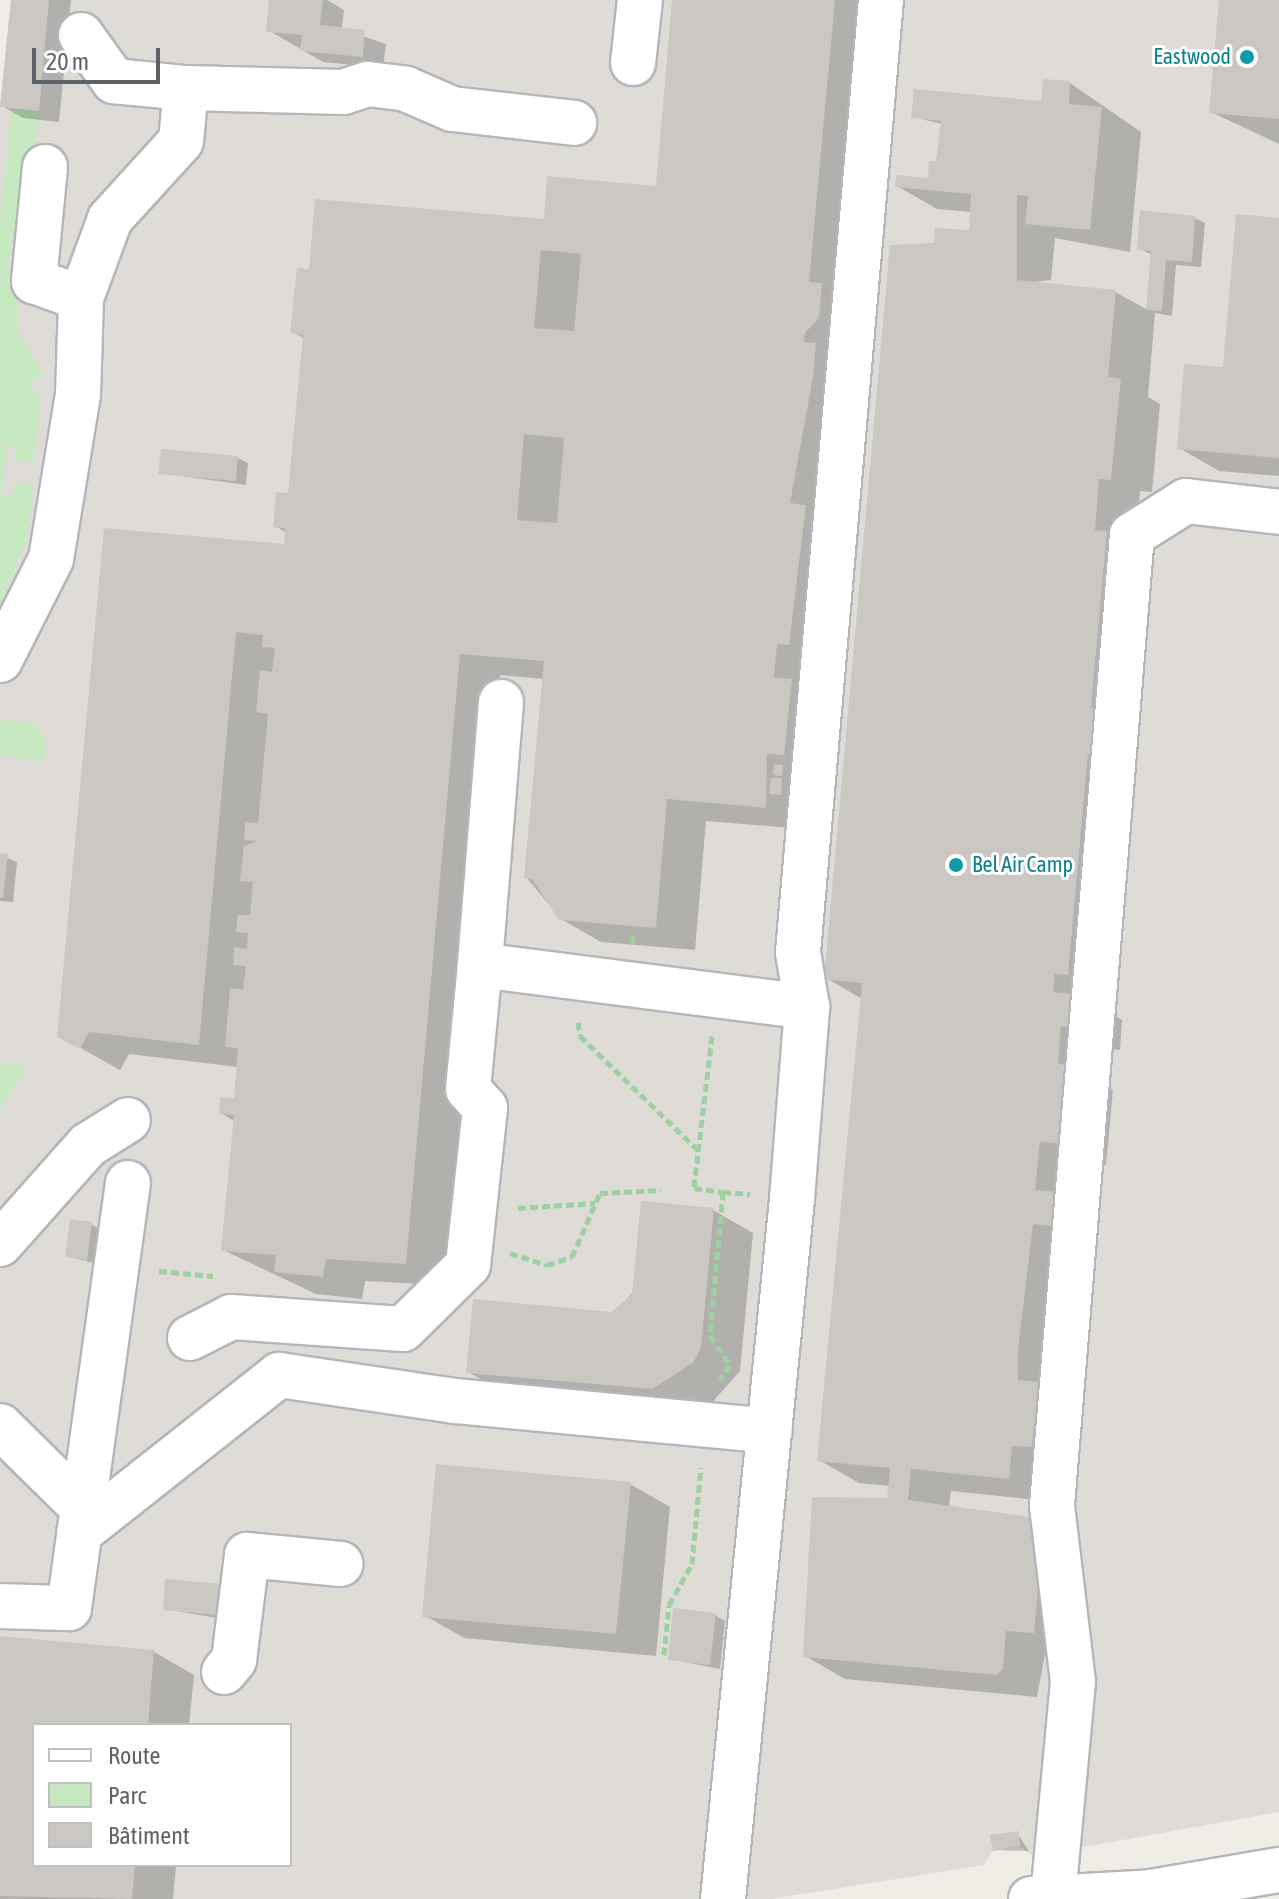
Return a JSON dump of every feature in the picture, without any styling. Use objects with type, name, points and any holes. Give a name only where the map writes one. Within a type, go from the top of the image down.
[{"type":"street","points":[[633,63],[640,0]]},
{"type":"street","points":[[723,1899],[770,1431],[807,1007],[798,952],[881,0]]},
{"type":"street","points":[[81,35],[114,81],[186,88],[343,92],[368,84],[406,89],[452,109],[574,123]]},
{"type":"street","points":[[0,660],[51,559],[78,395],[81,298],[110,219],[181,141],[186,88]]},
{"type":"street","points":[[45,167],[34,281],[81,298]]},
{"type":"street","points":[[1279,512],[1186,501],[1132,535],[1052,1505],[1073,1682],[1042,1898],[1151,1892],[1279,1870]]},
{"type":"street","points":[[190,1338],[231,1317],[403,1329],[468,1265],[485,1108],[468,1089],[501,702]]},
{"type":"street","points":[[480,965],[807,1007]]},
{"type":"street","points":[[0,1244],[88,1145],[128,1120]]},
{"type":"street","points":[[0,1606],[69,1608],[128,1183]]},
{"type":"street","points":[[340,1384],[347,1325]]},
{"type":"street","points":[[80,1520],[279,1375],[770,1431]]},
{"type":"street","points":[[0,1426],[80,1520]]},
{"type":"street","points":[[224,1672],[234,1660],[247,1555],[341,1564]]},
{"type":"path","points":[[634,931],[632,944],[713,1026],[694,1188],[723,1192],[710,1336],[730,1365],[707,1400],[692,1564],[669,1605],[664,1655]]},
{"type":"path","points":[[575,1010],[580,1036],[698,1150]]},
{"type":"path","points":[[497,1245],[547,1265],[572,1257],[600,1193],[661,1190]]},
{"type":"path","points":[[504,1205],[557,1211],[595,1203]]},
{"type":"path","points":[[156,1257],[155,1271],[218,1276]]},
{"type":"shaded area","points":[[11,0],[1279,0],[1279,1812],[1033,1856],[1019,1846],[993,1851],[984,1865],[771,1899],[0,1899],[0,107]]},
{"type":"green space","points":[[11,108],[39,111],[27,238],[12,236],[7,268],[23,270],[17,326],[42,375],[31,382],[31,394],[41,394],[34,462],[15,460],[16,446],[7,446],[2,495],[12,496],[14,483],[33,484],[27,536],[0,607],[0,224]]},
{"type":"green space","points":[[0,720],[36,724],[46,741],[44,762],[0,755]]},
{"type":"green space","points":[[0,1062],[27,1066],[0,1111]]},
{"type":"building","points":[[11,0],[49,0],[39,111],[0,107]]},
{"type":"building","points":[[269,0],[323,0],[320,25],[365,30],[363,57],[300,51],[302,35],[266,32]]},
{"type":"building","points":[[672,0],[835,0],[809,282],[822,283],[819,318],[805,333],[804,342],[816,343],[813,377],[790,503],[806,505],[789,645],[777,644],[774,677],[792,679],[784,755],[767,754],[766,808],[667,799],[656,928],[559,920],[532,879],[524,878],[544,661],[460,654],[406,1264],[326,1259],[323,1277],[274,1272],[276,1255],[221,1251],[234,1115],[219,1114],[220,1097],[234,1098],[238,1048],[225,1047],[230,988],[243,989],[246,966],[233,965],[234,947],[247,949],[248,933],[236,932],[238,915],[250,915],[253,882],[240,881],[244,846],[257,841],[244,840],[245,822],[258,823],[268,714],[256,712],[260,670],[272,672],[275,648],[262,647],[263,635],[236,632],[199,1045],[89,1032],[80,1049],[57,1037],[104,528],[284,544],[285,528],[273,527],[276,492],[288,493],[303,335],[290,333],[297,268],[309,269],[315,199],[544,219],[547,176],[656,186]],"holes":[[[541,250],[581,254],[574,331],[534,328]],[[524,434],[564,438],[557,523],[517,520]]]},
{"type":"building","name":"Eastwood","points":[[1219,0],[1279,0],[1279,119],[1209,113]]},
{"type":"building","name":"Bel Air Camp","points":[[1043,79],[1070,81],[1069,104],[1102,107],[1090,230],[1025,224],[1028,196],[1017,195],[1017,280],[1116,290],[1108,377],[1121,379],[1111,480],[1099,479],[1095,530],[1107,531],[1091,708],[1099,709],[1095,755],[1088,754],[1068,975],[1055,974],[1053,992],[1083,995],[1080,1028],[1061,1026],[1058,1064],[1074,1065],[1067,1144],[1040,1142],[1035,1190],[1056,1192],[1052,1226],[1033,1224],[1018,1350],[1018,1380],[1038,1382],[1032,1447],[1012,1446],[1009,1479],[911,1469],[908,1500],[1044,1519],[1034,1633],[1006,1631],[1003,1669],[996,1675],[803,1657],[812,1497],[887,1498],[890,1468],[817,1461],[862,983],[824,979],[890,245],[934,243],[935,228],[969,230],[971,194],[895,187],[896,175],[928,178],[929,161],[936,161],[941,121],[911,118],[914,89],[1041,101]]},
{"type":"building","points":[[1140,210],[1195,216],[1192,262],[1166,260],[1162,311],[1146,310],[1151,251],[1137,250]]},
{"type":"building","points":[[1236,214],[1279,218],[1279,458],[1177,449],[1184,364],[1223,367]]},
{"type":"building","points":[[161,449],[238,456],[236,481],[158,474]]},
{"type":"building","points":[[774,764],[783,765],[782,776],[773,775]]},
{"type":"building","points":[[771,778],[782,778],[781,795],[769,794]]},
{"type":"building","points":[[0,853],[8,854],[3,898],[0,898]]},
{"type":"building","points":[[641,1201],[714,1208],[701,1348],[693,1363],[652,1389],[466,1373],[473,1299],[611,1312],[632,1295]]},
{"type":"building","points":[[70,1219],[92,1222],[87,1260],[65,1257]]},
{"type":"building","points":[[436,1464],[631,1482],[616,1634],[422,1617]]},
{"type":"building","points":[[165,1579],[221,1584],[218,1615],[163,1610]]},
{"type":"building","points":[[673,1608],[716,1613],[710,1665],[668,1660]]},
{"type":"building","points":[[0,1636],[154,1650],[148,1723],[32,1723],[32,1867],[135,1867],[132,1899],[0,1896]]},
{"type":"building","points":[[1018,1831],[1020,1846],[993,1851],[990,1835]]},
{"type":"place","name":"Eastwood","points":[[1247,57]]},
{"type":"place","name":"Bel Air Camp","points":[[956,865]]}]
